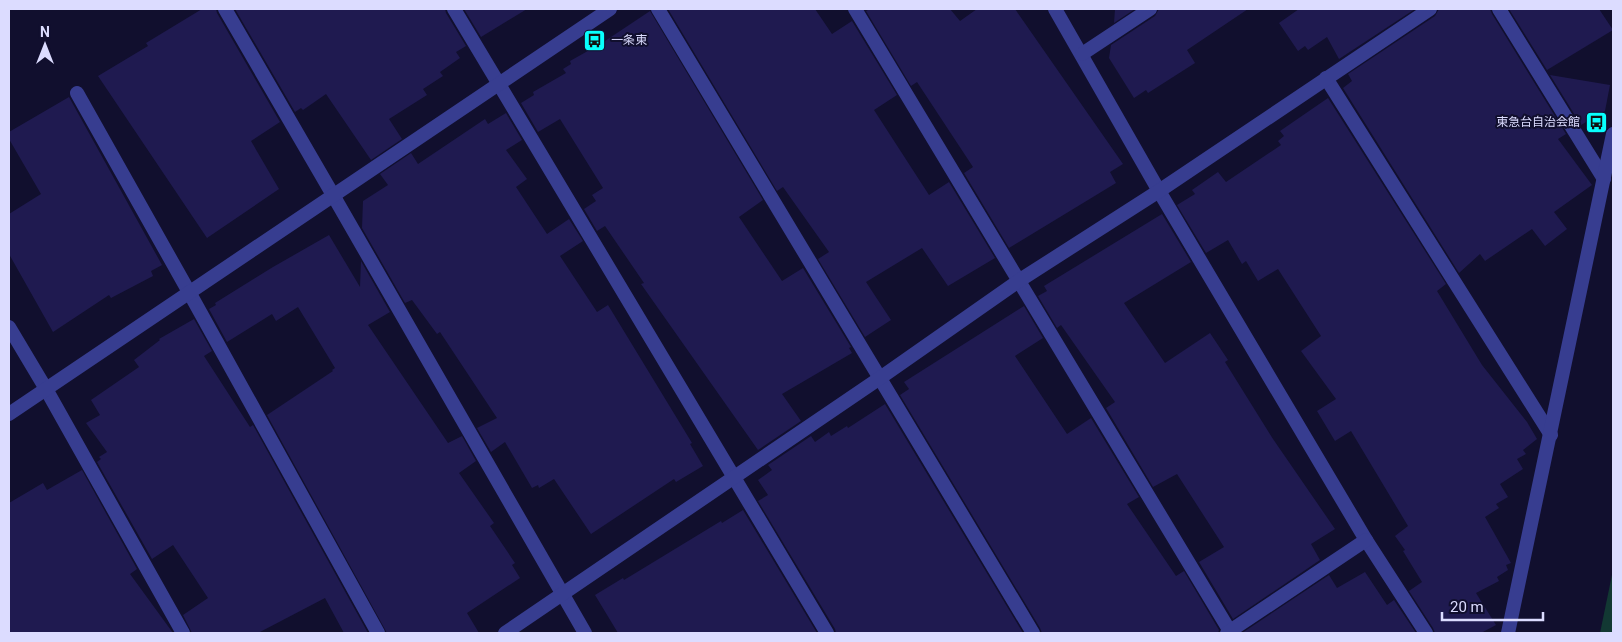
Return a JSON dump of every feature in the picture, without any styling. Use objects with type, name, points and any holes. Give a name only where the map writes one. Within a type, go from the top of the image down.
[{"type":"street","points":[[224,9],[585,633]]},
{"type":"street","points":[[454,9],[827,633]]},
{"type":"street","points":[[9,414],[610,9]]},
{"type":"street","points":[[658,9],[1033,633]]},
{"type":"street","points":[[855,9],[1020,280],[1230,632],[1366,540]]},
{"type":"street","points":[[1055,9],[1159,191],[1366,540],[1426,633]]},
{"type":"street","points":[[1082,54],[1150,9]]},
{"type":"street","points":[[505,633],[880,378],[1020,280],[1159,191],[1430,9]]},
{"type":"street","points":[[1499,9],[1604,179]]},
{"type":"street","points":[[1326,78],[1551,435]]},
{"type":"street","points":[[77,93],[378,633]]},
{"type":"street","points":[[1508,633],[1613,134]]},
{"type":"street","points":[[9,327],[46,389],[183,633]]},
{"type":"green space","points":[[1613,570],[1613,633],[1600,633]]},
{"type":"building","points":[[202,9],[216,9],[280,122],[251,141],[279,189],[207,238],[98,76],[148,46],[146,43]]},
{"type":"building","points":[[235,9],[445,9],[466,46],[456,52],[460,58],[440,72],[443,76],[423,89],[427,95],[389,119],[402,139],[371,160],[326,94],[303,110],[301,108],[295,112]]},
{"type":"building","points":[[464,9],[527,9],[481,37]]},
{"type":"building","points":[[668,9],[815,9],[832,34],[852,21],[897,95],[874,110],[929,195],[949,182],[995,258],[948,286],[922,248],[866,282],[891,320],[865,337],[818,259],[829,252],[783,187],[777,191]]},
{"type":"building","points":[[870,9],[950,9],[960,21],[977,9],[1015,9],[1123,164],[1110,172],[1116,183],[1009,248],[964,173],[973,167],[917,82],[911,86],[866,11]]},
{"type":"building","points":[[1115,9],[1135,9],[1114,23]]},
{"type":"building","points":[[1159,9],[1248,9],[1187,50],[1195,63],[1148,93],[1146,90],[1134,98],[1109,58],[1111,45],[1155,16]]},
{"type":"building","points":[[1299,9],[1415,9],[1339,59],[1327,37],[1308,50],[1305,46],[1298,51],[1279,23]]},
{"type":"building","points":[[1439,9],[1490,9],[1566,134],[1558,139],[1592,185],[1554,212],[1567,229],[1545,246],[1532,229],[1485,261],[1480,254],[1459,273],[1343,88],[1352,81],[1348,74],[1435,16]]},
{"type":"building","points":[[1509,9],[1599,9],[1613,30],[1547,70]]},
{"type":"building","points":[[650,11],[763,200],[739,217],[782,281],[803,268],[851,347],[849,348],[852,353],[782,394],[801,421],[758,450],[641,284],[644,283],[605,226],[597,231],[584,209],[596,201],[592,195],[603,188],[560,119],[538,132],[521,103],[534,95],[533,92],[566,73],[563,69],[571,64],[570,61],[602,43]]},
{"type":"building","points":[[1550,75],[1610,85],[1605,111],[1581,125]]},
{"type":"building","points":[[69,97],[162,265],[151,271],[153,276],[111,298],[109,295],[53,332],[9,254],[9,214],[41,194],[9,139],[9,132]]},
{"type":"building","points":[[1328,98],[1446,284],[1437,291],[1482,365],[1527,422],[1537,439],[1523,450],[1526,454],[1517,459],[1523,469],[1500,484],[1508,497],[1496,504],[1499,508],[1485,517],[1511,563],[1506,565],[1508,570],[1497,577],[1499,581],[1476,593],[1496,625],[1481,633],[1435,633],[1409,591],[1422,582],[1403,551],[1405,550],[1395,536],[1408,526],[1351,431],[1335,441],[1317,411],[1336,399],[1301,351],[1321,336],[1278,269],[1258,281],[1246,261],[1242,264],[1228,240],[1206,253],[1177,205],[1195,194],[1192,190],[1218,172],[1226,182],[1281,145],[1278,141],[1284,136],[1280,131]]},
{"type":"building","points":[[506,113],[522,140],[506,150],[527,179],[516,187],[547,234],[569,219],[583,241],[560,256],[597,312],[608,305],[692,443],[690,444],[703,466],[676,482],[674,479],[591,534],[554,479],[539,488],[538,485],[532,488],[505,442],[491,452],[477,428],[497,418],[440,332],[437,334],[412,300],[405,303],[362,228],[363,201],[388,185],[380,174],[411,153],[418,164],[485,119],[488,124]]},
{"type":"building","points":[[1162,214],[1191,262],[1124,303],[1165,363],[1210,333],[1228,360],[1225,362],[1273,439],[1335,529],[1311,544],[1320,560],[1233,619],[1199,562],[1224,547],[1177,474],[1153,487],[1106,408],[1115,402],[1061,325],[1057,328],[1038,296],[1047,291],[1044,286]]},
{"type":"building","points":[[329,235],[360,287],[361,261],[390,312],[368,325],[448,443],[462,436],[476,461],[459,473],[494,523],[490,526],[515,563],[512,565],[520,578],[467,613],[479,633],[387,633],[267,415],[335,368],[298,307],[276,321],[272,314],[227,342],[209,309],[216,305],[215,303],[273,267]]},
{"type":"building","points":[[1024,306],[1043,338],[1015,356],[1067,434],[1091,418],[1139,497],[1127,504],[1176,576],[1184,571],[1219,630],[1218,633],[1042,633],[900,395],[909,389],[904,382]]},
{"type":"building","points":[[194,319],[212,351],[204,356],[250,427],[253,425],[368,633],[344,633],[325,598],[258,633],[192,633],[183,615],[208,598],[173,545],[152,559],[97,462],[101,459],[99,457],[107,452],[86,423],[100,415],[91,400],[139,367],[134,360],[159,339]]},
{"type":"building","points":[[885,404],[1023,633],[836,633],[758,501],[768,495],[758,480],[772,470],[768,465],[811,436],[815,442],[829,432],[831,436],[847,426],[848,428]]},
{"type":"building","points":[[82,470],[137,569],[130,574],[173,633],[9,633],[9,503],[43,483],[47,490]]},
{"type":"building","points":[[743,510],[817,633],[618,633],[595,595]]},
{"type":"building","points":[[1365,572],[1387,605],[1394,600],[1416,633],[1242,633],[1329,575],[1337,588]]},
{"type":"place","name":"一条東","points":[[595,40]]},
{"type":"place","name":"東急台自治会館","points":[[1596,122]]}]
